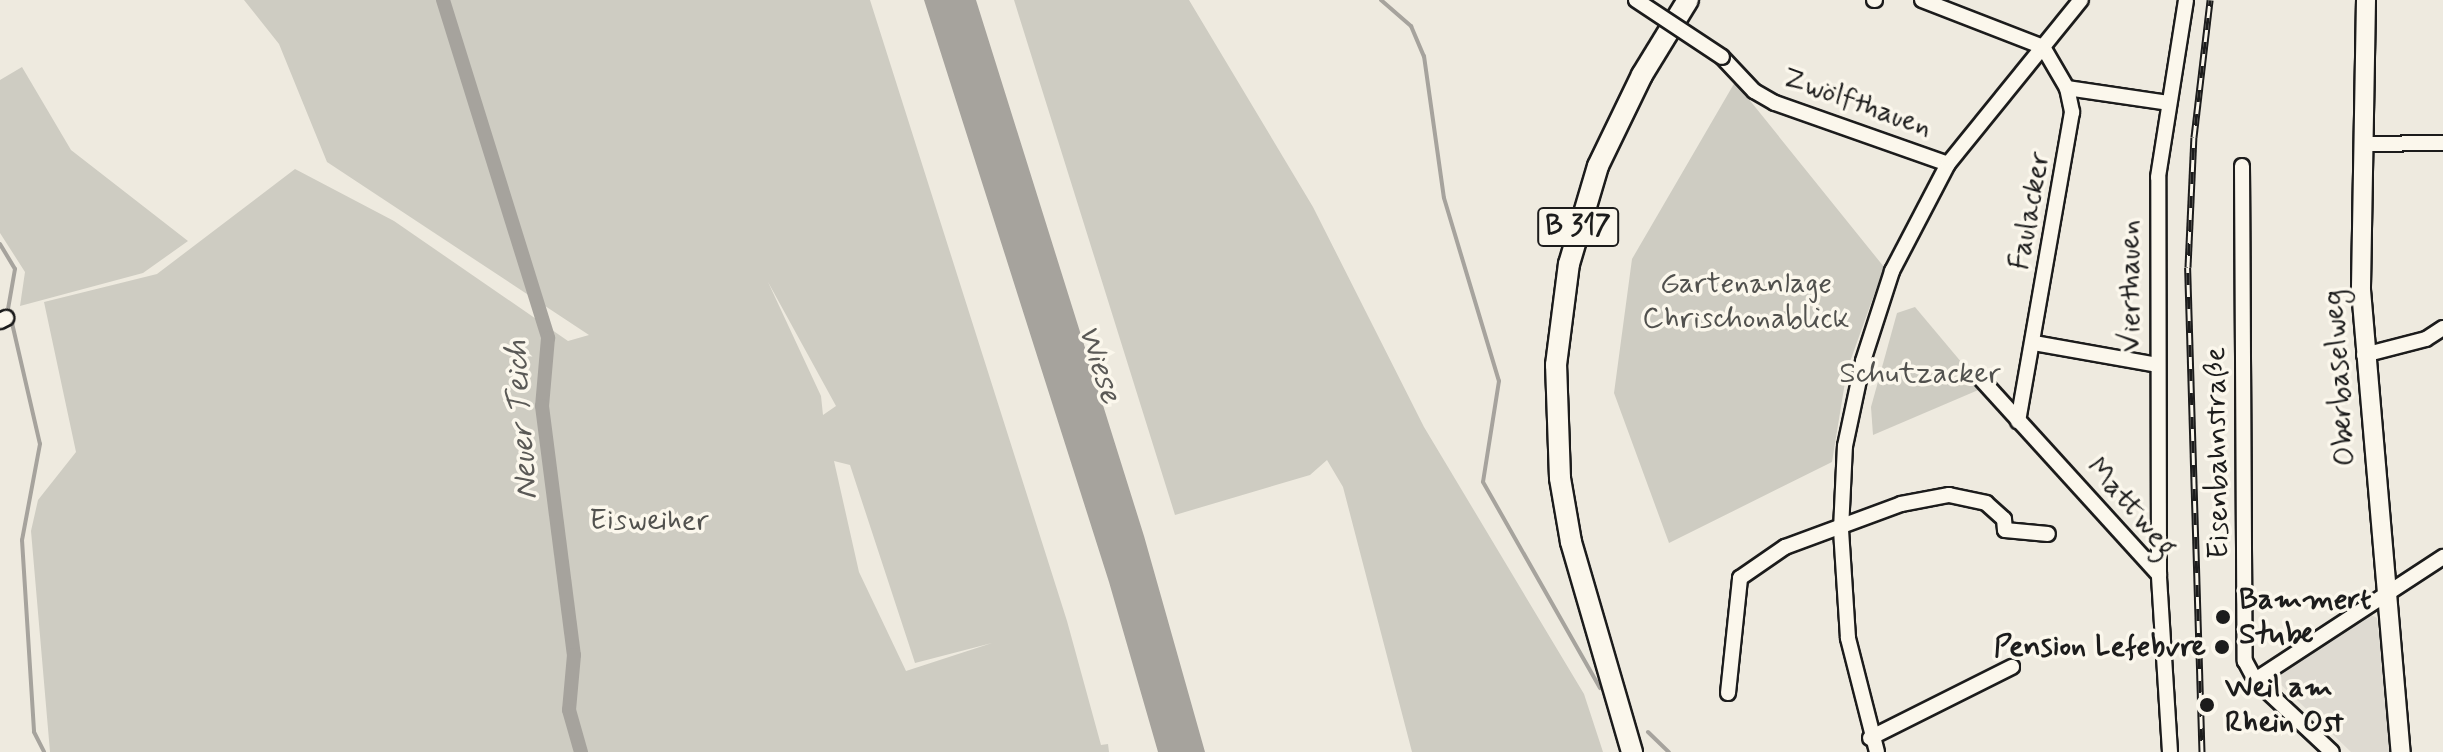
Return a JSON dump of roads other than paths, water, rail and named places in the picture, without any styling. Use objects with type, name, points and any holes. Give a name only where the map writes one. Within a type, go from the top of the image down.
[{"type":"main road","name":"B 317","points":[[1632,752],[1613,693],[1564,504],[1560,478],[1557,352],[1582,214],[1618,119],[1688,0]]},
{"type":"street","name":"Zwölfthauen","points":[[1636,0],[1722,57],[1754,91],[1775,103],[1948,164]]},
{"type":"street","points":[[1922,0],[2043,47]]},
{"type":"street","points":[[1877,752],[1870,738],[1848,638],[1841,530],[1845,446],[1863,361],[1892,271],[1948,164],[2081,0]]},
{"type":"street","name":"Vierthauen","points":[[2159,575],[2158,177],[2186,0]]},
{"type":"street","name":"Oberbaselweg","points":[[2366,0],[2362,144],[2364,355],[2401,752]]},
{"type":"street","name":"Faulacker","points":[[2018,421],[2067,159],[2072,112],[2067,88],[2043,47]]},
{"type":"street","points":[[2067,88],[2168,103]]},
{"type":"street","points":[[2362,144],[2443,143]]},
{"type":"street","name":"Eisenbahnstraße","points":[[2242,166],[2245,661],[2255,680]]},
{"type":"street","points":[[2364,355],[2426,339],[2443,328]]},
{"type":"street","points":[[2034,343],[2157,365]]},
{"type":"street","name":"Mattweg","points":[[1980,378],[2159,575],[2170,752]]},
{"type":"street","points":[[1728,693],[1740,578],[1785,547],[1841,530],[1901,504],[1949,495],[1986,503],[2004,519],[2005,530],[2048,534]]},
{"type":"street","points":[[2332,752],[2255,680],[2443,557]]},
{"type":"street","points":[[1870,738],[2012,667]]},
{"type":"waterway","name":"Neuer Teich","points":[[443,0],[548,338],[542,406],[574,655],[569,710],[581,752]]},
{"type":"waterway","points":[[1381,0],[1411,26],[1424,56],[1444,198],[1499,381],[1483,482],[1600,688]]},
{"type":"waterway","points":[[0,244],[15,269],[8,309]]},
{"type":"waterway","points":[[12,323],[40,444],[22,540],[34,732],[44,752]]},
{"type":"waterway","points":[[1648,732],[1669,752]]},
{"type":"railway","points":[[2202,752],[2188,267],[2194,137],[2210,0]]},
{"type":"place","name":"Bammert Stube","points":[[2223,617]]},
{"type":"place","name":"Pension Lefebvre","points":[[2222,647]]},
{"type":"place","name":"Weil am Rhein Ost","points":[[2207,705]]},
{"type":"park label","name":"Gartenanlage Chrischonablick","points":[[1746,301]]},
{"type":"park label","name":"Schutzacker","points":[[1920,374]]},
{"type":"park label","name":"Eisweiher","points":[[649,521]]},
{"type":"water label","name":"Wiese","points":[[1099,364]]}]
